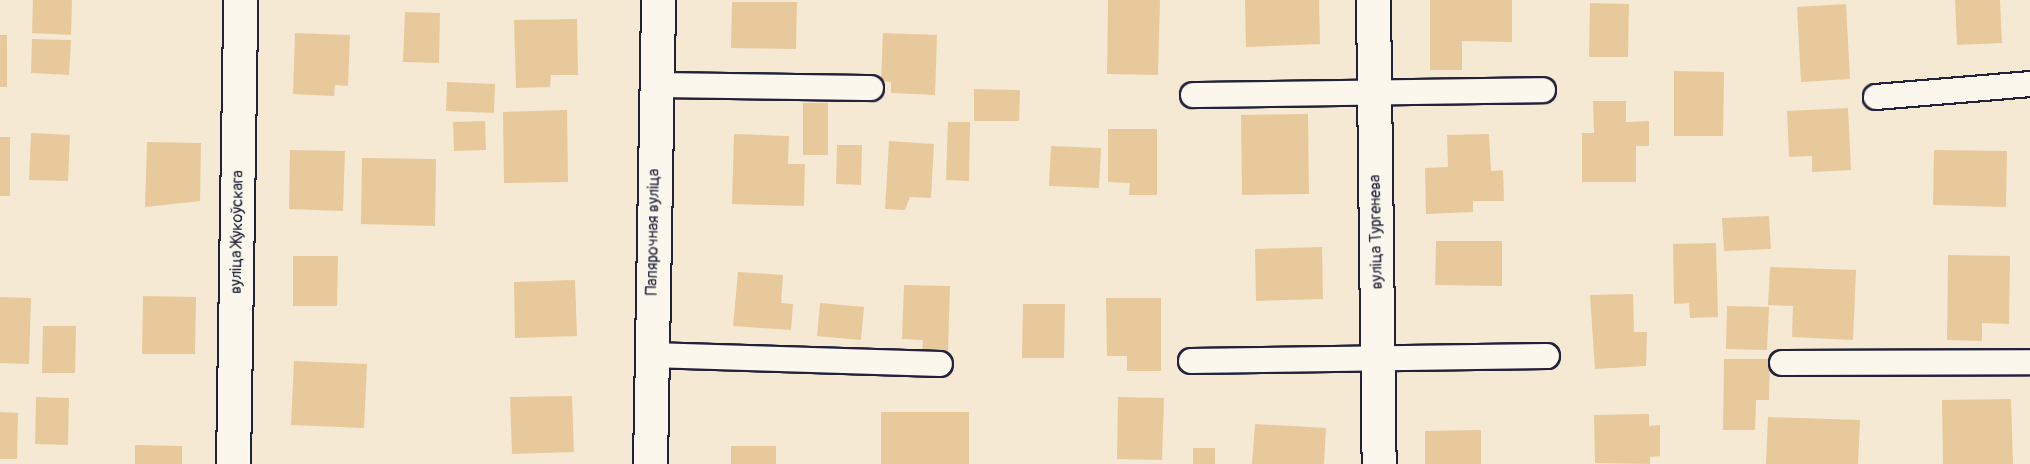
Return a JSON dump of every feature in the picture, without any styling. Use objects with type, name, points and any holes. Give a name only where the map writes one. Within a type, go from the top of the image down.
[{"type":"street","name":"вуліца Жукоўскага","points":[[233,464],[240,0]]},
{"type":"street","name":"Папярочная вуліца","points":[[650,464],[658,0]]},
{"type":"street","name":"вуліца Тургенева","points":[[1373,0],[1379,464]]},
{"type":"lane","points":[[1876,97],[2030,84]]},
{"type":"lane","points":[[655,85],[871,88]]},
{"type":"lane","points":[[1193,95],[1543,90]]},
{"type":"lane","points":[[651,355],[940,364]]},
{"type":"lane","points":[[1191,361],[1547,356]]},
{"type":"lane","points":[[1782,363],[2030,362]]},
{"type":"building","points":[[33,0],[72,0],[71,35],[32,33]]},
{"type":"building","points":[[1108,0],[1160,0],[1158,75],[1107,74]]},
{"type":"building","points":[[1245,0],[1319,0],[1320,44],[1246,47]]},
{"type":"building","points":[[1430,0],[1512,0],[1512,42],[1462,41],[1462,70],[1430,70]]},
{"type":"building","points":[[1955,0],[2000,0],[2002,43],[1957,45]]},
{"type":"building","points":[[732,2],[797,2],[796,49],[731,48]]},
{"type":"building","points":[[1590,3],[1629,4],[1628,57],[1589,57]]},
{"type":"building","points":[[1846,4],[1850,79],[1801,82],[1797,7]]},
{"type":"building","points":[[405,12],[440,13],[439,63],[403,62]]},
{"type":"building","points":[[577,19],[578,75],[551,75],[550,87],[516,88],[514,20]]},
{"type":"building","points":[[295,33],[350,35],[348,86],[335,85],[334,96],[293,94]]},
{"type":"building","points":[[883,33],[937,35],[935,95],[891,93],[891,82],[881,81]]},
{"type":"building","points":[[0,35],[7,35],[7,87],[0,87]]},
{"type":"building","points":[[32,39],[71,40],[69,75],[31,73]]},
{"type":"building","points":[[1674,71],[1724,72],[1723,136],[1674,136]]},
{"type":"building","points":[[447,82],[495,84],[494,113],[446,111]]},
{"type":"building","points":[[974,89],[1020,90],[1019,121],[974,121]]},
{"type":"building","points":[[1593,101],[1626,101],[1626,122],[1649,121],[1649,146],[1636,146],[1636,182],[1582,182],[1582,133],[1594,133]]},
{"type":"building","points":[[803,103],[828,103],[828,155],[803,155]]},
{"type":"building","points":[[1848,108],[1851,170],[1812,172],[1812,156],[1789,157],[1787,111]]},
{"type":"building","points":[[567,110],[568,182],[504,183],[503,112]]},
{"type":"building","points":[[1308,114],[1309,194],[1242,195],[1241,115]]},
{"type":"building","points":[[485,121],[486,150],[454,151],[453,122]]},
{"type":"building","points":[[948,122],[970,122],[969,181],[946,180]]},
{"type":"building","points":[[1108,129],[1157,129],[1157,195],[1129,195],[1130,183],[1108,182]]},
{"type":"building","points":[[31,133],[70,135],[68,181],[29,180]]},
{"type":"building","points":[[734,134],[789,136],[788,164],[805,164],[804,206],[732,204]]},
{"type":"building","points":[[1489,134],[1491,171],[1503,170],[1504,201],[1473,201],[1473,212],[1426,214],[1425,168],[1448,167],[1447,135]]},
{"type":"building","points":[[0,137],[10,137],[10,196],[0,196]]},
{"type":"building","points":[[889,141],[934,144],[931,198],[910,197],[905,210],[885,209]]},
{"type":"building","points":[[147,142],[201,143],[200,201],[145,207]]},
{"type":"building","points":[[837,145],[862,145],[861,185],[836,184]]},
{"type":"building","points":[[1051,146],[1101,148],[1099,188],[1049,186]]},
{"type":"building","points":[[290,150],[345,151],[343,211],[289,209]]},
{"type":"building","points":[[1934,150],[2007,151],[2006,207],[1933,205]]},
{"type":"building","points":[[362,158],[436,159],[435,226],[361,224]]},
{"type":"building","points":[[1769,216],[1771,249],[1724,251],[1722,218]]},
{"type":"building","points":[[1436,241],[1502,241],[1502,286],[1435,285]]},
{"type":"building","points":[[1716,243],[1718,317],[1690,318],[1689,303],[1674,304],[1673,244]]},
{"type":"building","points":[[1322,247],[1323,299],[1256,301],[1255,249]]},
{"type":"building","points":[[1948,255],[2010,256],[2009,324],[1982,323],[1982,341],[1947,340]]},
{"type":"building","points":[[293,256],[338,256],[337,306],[293,306]]},
{"type":"building","points":[[1770,267],[1856,270],[1853,340],[1792,337],[1793,306],[1768,305]]},
{"type":"building","points":[[738,272],[783,275],[781,303],[793,304],[791,330],[733,326]]},
{"type":"building","points":[[575,280],[577,336],[515,338],[514,282]]},
{"type":"building","points":[[904,285],[950,286],[948,352],[922,351],[923,340],[902,339]]},
{"type":"building","points":[[1633,294],[1634,332],[1647,332],[1646,366],[1595,369],[1590,295]]},
{"type":"building","points":[[143,296],[196,297],[195,354],[142,354]]},
{"type":"building","points":[[0,297],[31,298],[29,364],[0,363]]},
{"type":"building","points":[[1106,298],[1161,298],[1161,371],[1127,371],[1127,356],[1107,356]]},
{"type":"building","points":[[820,303],[864,307],[861,340],[817,336]]},
{"type":"building","points":[[1023,304],[1065,304],[1064,358],[1022,358]]},
{"type":"building","points":[[1727,306],[1769,307],[1767,350],[1726,349]]},
{"type":"building","points":[[43,326],[76,326],[75,373],[42,373]]},
{"type":"building","points":[[1724,359],[1770,359],[1769,400],[1756,400],[1755,430],[1723,430]]},
{"type":"building","points":[[294,361],[367,364],[364,428],[291,425]]},
{"type":"building","points":[[572,396],[574,452],[512,454],[510,397]]},
{"type":"building","points":[[36,397],[69,398],[68,445],[35,444]]},
{"type":"building","points":[[1118,397],[1164,398],[1162,460],[1117,459]]},
{"type":"building","points":[[2011,399],[2013,464],[1943,464],[1942,400]]},
{"type":"building","points":[[0,412],[18,413],[17,459],[0,459]]},
{"type":"building","points":[[881,412],[969,412],[969,464],[881,464]]},
{"type":"building","points":[[1649,414],[1649,426],[1660,425],[1660,456],[1650,457],[1650,464],[1595,463],[1594,415]]},
{"type":"building","points":[[1768,417],[1860,420],[1858,464],[1766,464]]},
{"type":"building","points":[[1255,424],[1326,428],[1324,464],[1252,464]]},
{"type":"building","points":[[1481,430],[1481,464],[1425,464],[1425,431]]},
{"type":"building","points":[[135,445],[182,446],[182,464],[135,464]]},
{"type":"building","points":[[731,446],[776,446],[776,464],[731,464]]},
{"type":"building","points":[[1193,448],[1215,448],[1215,464],[1193,464]]}]
